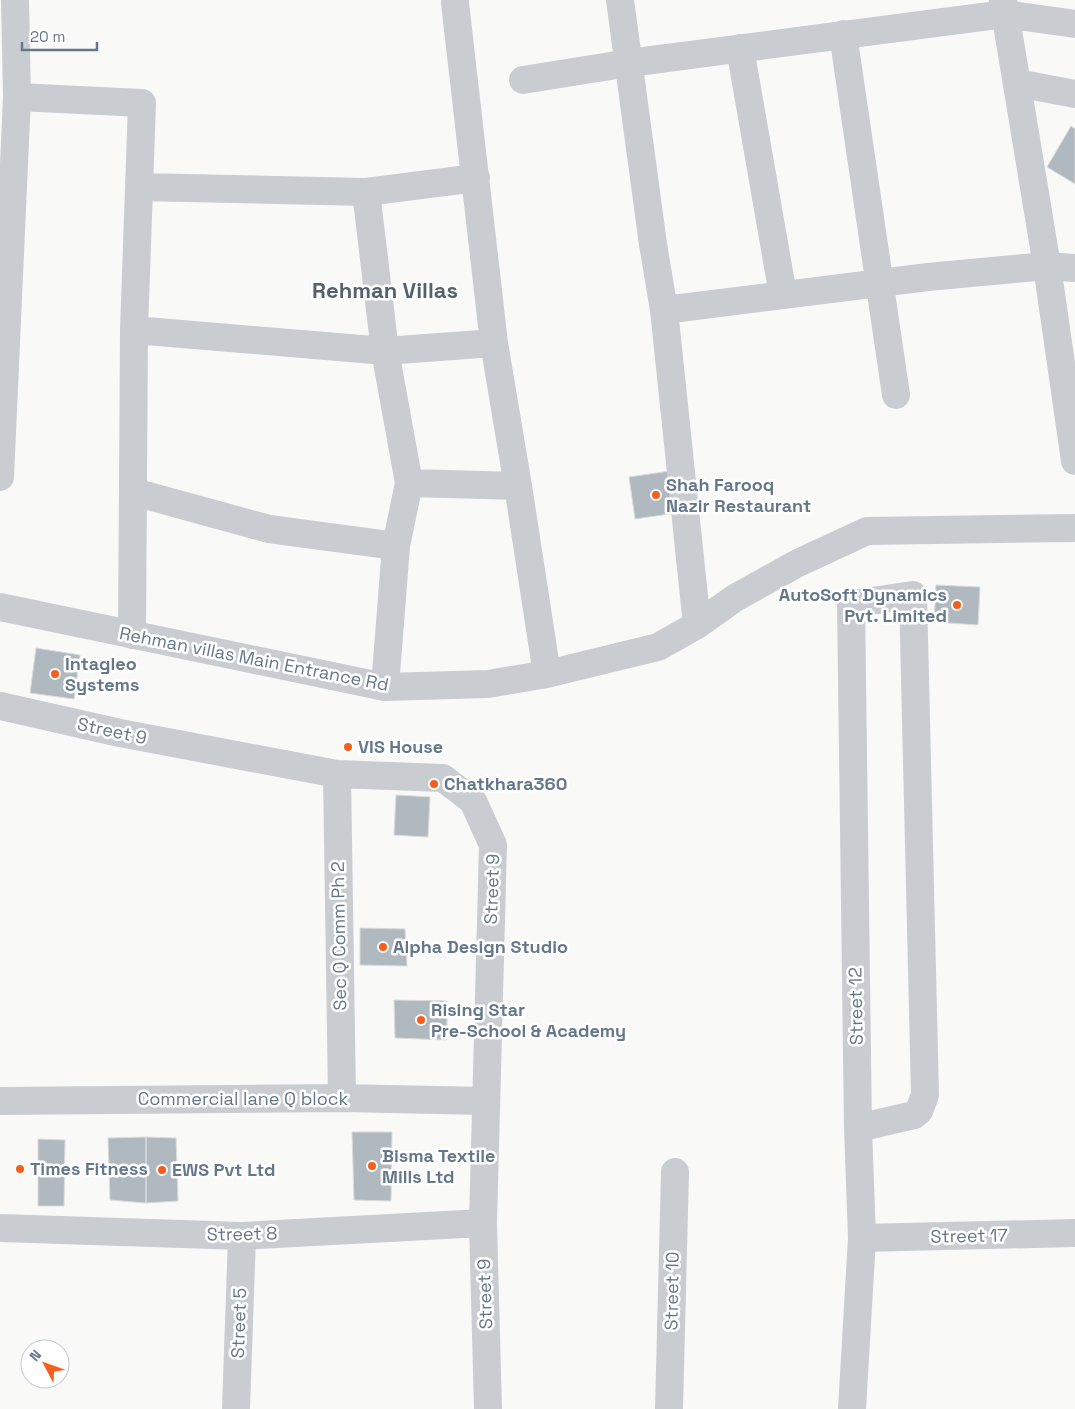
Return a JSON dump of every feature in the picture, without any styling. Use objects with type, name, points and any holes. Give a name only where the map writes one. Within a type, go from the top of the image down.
[{"type":"street","points":[[0,477],[17,97],[15,0]]},
{"type":"street","points":[[620,0],[664,310],[697,625]]},
{"type":"street","points":[[456,2],[494,343],[547,674]]},
{"type":"street","points":[[523,80],[629,63],[844,34],[1004,7],[1075,24]]},
{"type":"street","points":[[1004,7],[1075,461]]},
{"type":"street","points":[[844,34],[878,283],[896,395]]},
{"type":"street","points":[[740,48],[783,295]]},
{"type":"street","points":[[1017,83],[1075,94]]},
{"type":"street","points":[[17,97],[142,104],[134,330],[132,635]]},
{"type":"street","points":[[140,187],[366,192],[476,178]]},
{"type":"street","points":[[366,192],[385,351],[409,484],[396,546],[385,687]]},
{"type":"street","points":[[664,310],[878,283],[1046,266],[1075,268]]},
{"type":"street","points":[[134,330],[385,351],[494,343]]},
{"type":"street","points":[[409,484],[518,486]]},
{"type":"street","points":[[134,492],[269,529],[396,546]]},
{"type":"street","name":"Rehman villas Main Entrance Rd","points":[[0,607],[385,687],[488,684],[547,674],[658,647],[697,625],[735,598],[798,563],[867,531],[1075,528]]},
{"type":"street","name":"Street 12","points":[[852,1409],[862,1238],[858,1128],[851,604],[913,595],[924,1100],[919,1111],[914,1115],[858,1128]]},
{"type":"street","name":"Street 9","points":[[0,706],[120,733],[337,774],[443,778],[473,801],[493,845],[483,1223],[488,1409]]},
{"type":"street","name":"Sec Q Comm Ph 2","points":[[337,774],[342,1098]]},
{"type":"street","name":"Commercial lane Q block","points":[[0,1101],[342,1098],[485,1101]]},
{"type":"street","name":"Street 10","points":[[669,1409],[675,1172]]},
{"type":"street","name":"Street 8","points":[[0,1228],[242,1236],[483,1223]]},
{"type":"street","name":"Street 17","points":[[862,1238],[1075,1233]]},
{"type":"street","name":"Street 5","points":[[236,1409],[242,1236]]},
{"type":"building","points":[[1071,126],[1075,129],[1075,184],[1047,167]]},
{"type":"building","name":"Shah Farooq Nazir Restaurant","points":[[677,470],[683,512],[635,519],[629,477]]},
{"type":"building","name":"AutoSoft Dynamics Pvt. Limited","points":[[936,585],[980,587],[978,625],[934,622]]},
{"type":"building","name":"Intagleo Systems","points":[[36,648],[80,655],[74,699],[30,693]]},
{"type":"building","points":[[396,795],[430,797],[428,837],[394,835]]},
{"type":"building","name":"Alpha Design Studio","points":[[360,928],[405,929],[407,966],[360,965]]},
{"type":"building","name":"Rising Star Pre-School & Academy","points":[[394,1000],[447,1001],[447,1040],[395,1038]]},
{"type":"building","name":"Bisma Textile Mills Ltd","points":[[352,1132],[392,1132],[391,1201],[354,1200]]},
{"type":"building","name":"EWS Pvt Ltd","points":[[146,1137],[176,1138],[178,1201],[146,1203]]},
{"type":"building","points":[[146,1137],[146,1203],[110,1200],[108,1138]]},
{"type":"building","points":[[38,1139],[65,1140],[64,1206],[38,1206]]},
{"type":"place","name":"Shah Farooq Nazir Restaurant","points":[[656,495]]},
{"type":"place","name":"AutoSoft Dynamics Pvt. Limited","points":[[957,605]]},
{"type":"place","name":"Intagleo Systems","points":[[55,674]]},
{"type":"place","name":"VIS House","points":[[348,747]]},
{"type":"place","name":"Chatkhara360","points":[[434,784]]},
{"type":"place","name":"Alpha Design Studio","points":[[383,947]]},
{"type":"place","name":"Rising Star Pre-School & Academy","points":[[421,1020]]},
{"type":"place","name":"Bisma Textile Mills Ltd","points":[[372,1166]]},
{"type":"place","name":"Times Fitness","points":[[20,1169]]},
{"type":"place","name":"EWS Pvt Ltd","points":[[162,1170]]},
{"type":"district","name":"Rehman Villas","points":[[385,290]]}]
